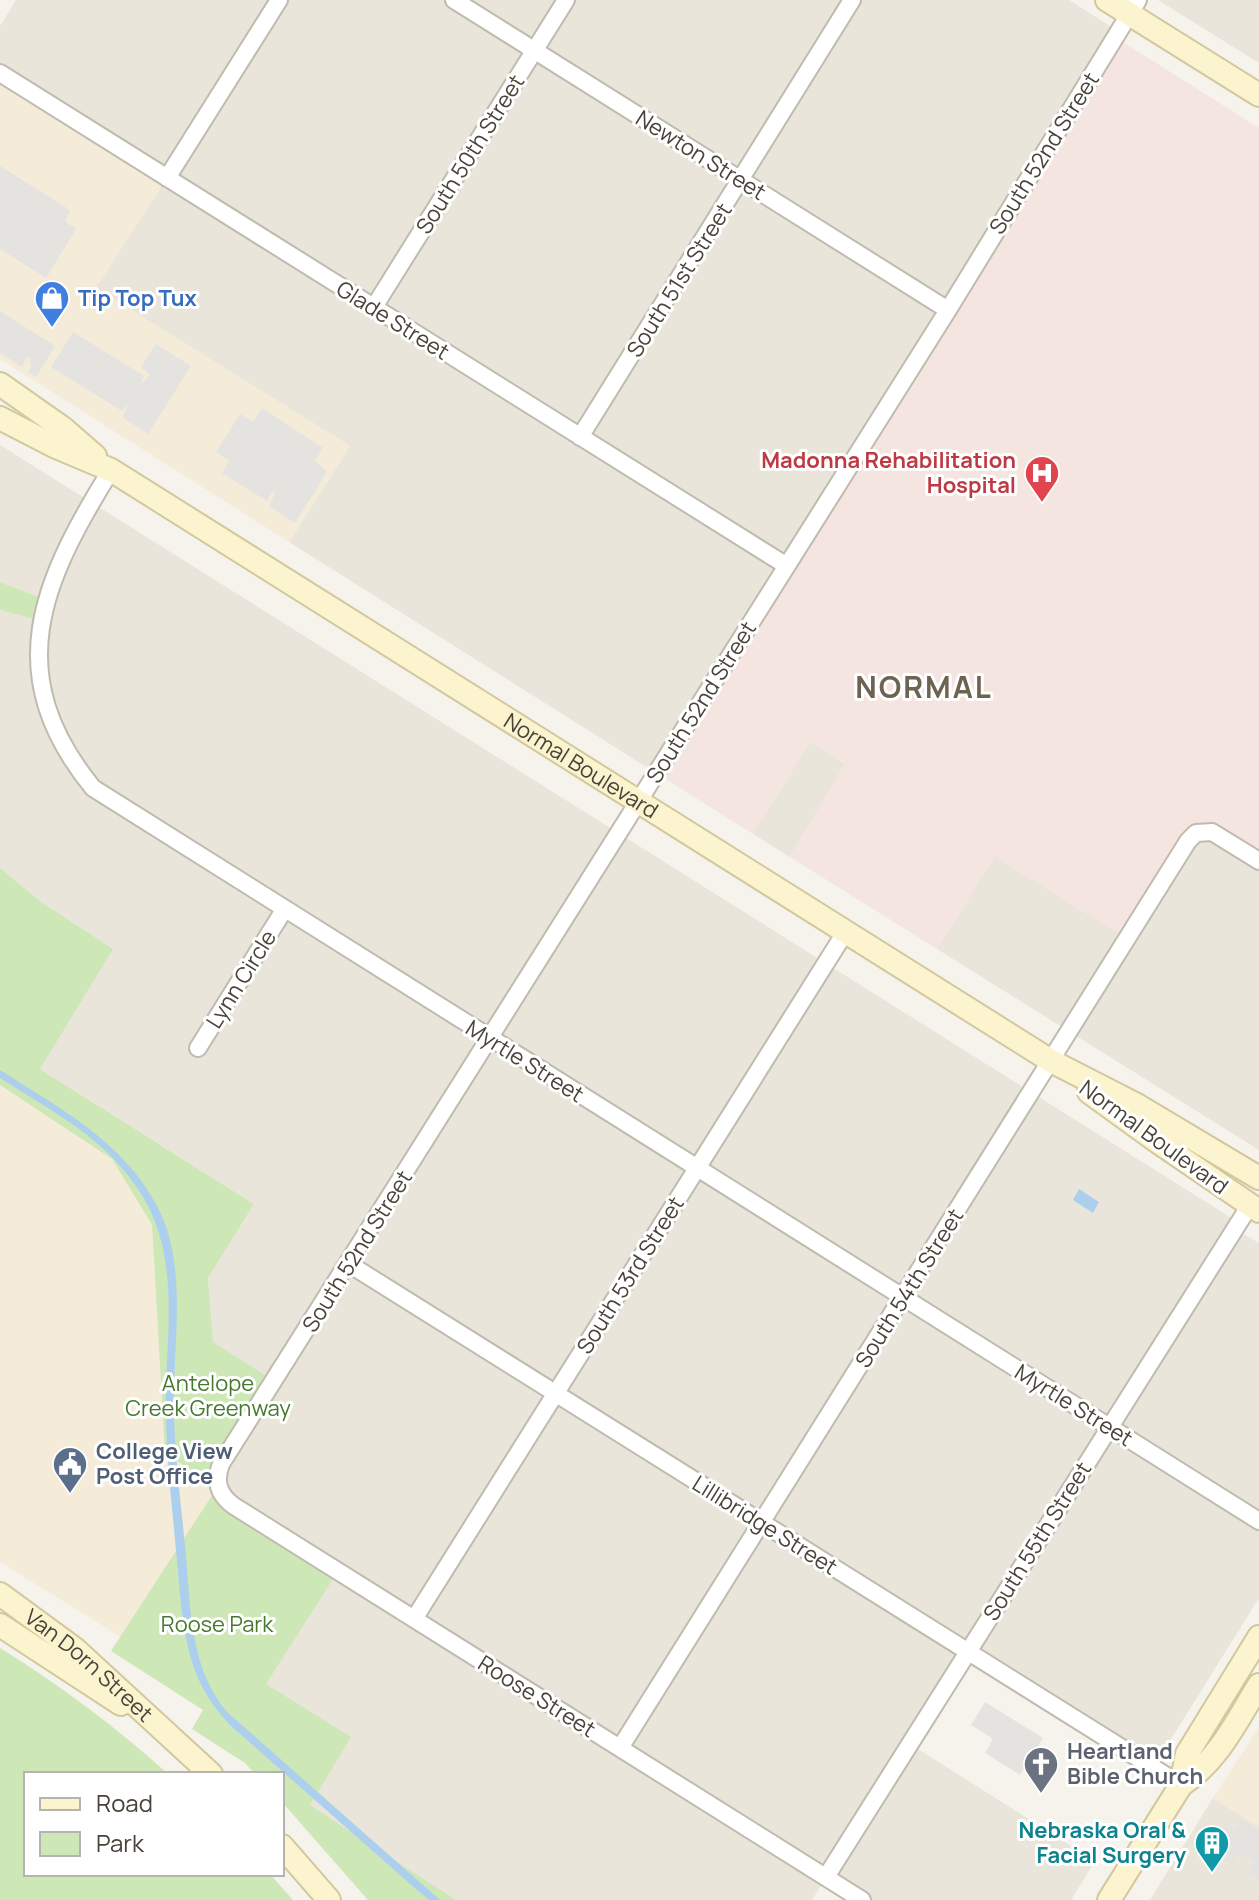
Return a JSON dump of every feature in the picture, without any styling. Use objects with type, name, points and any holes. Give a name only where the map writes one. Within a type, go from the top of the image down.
[{"type":"main road","points":[[1107,0],[1133,7],[1259,95]]},
{"type":"main road","name":"Normal Boulevard","points":[[0,384],[64,429],[111,470],[1051,1061],[1135,1104],[1259,1178]]},
{"type":"main road","name":"Normal Boulevard","points":[[0,418],[54,446],[111,470]]},
{"type":"main road","name":"Normal Boulevard","points":[[1051,1061],[1125,1119],[1254,1208]]},
{"type":"main road","name":"Van Dorn Street","points":[[0,1594],[75,1649],[209,1772]]},
{"type":"main road","name":"Van Dorn Street","points":[[0,1625],[175,1740]]},
{"type":"main road","points":[[1109,1900],[1181,1785],[1184,1762],[1192,1743],[1259,1637]]},
{"type":"main road","points":[[1181,1785],[1210,1762],[1259,1685]]},
{"type":"main road","points":[[284,1848],[329,1900]]},
{"type":"street","points":[[167,178],[279,0]]},
{"type":"street","name":"Newton Street","points":[[454,0],[948,310]]},
{"type":"street","name":"South 50th Street","points":[[374,307],[566,0]]},
{"type":"street","name":"South 51st Street","points":[[580,437],[852,0]]},
{"type":"street","name":"South 52nd Street","points":[[218,1486],[221,1464],[948,310],[1133,7]]},
{"type":"street","name":"Glade Street","points":[[0,73],[787,566]]},
{"type":"street","name":"Myrtle Street","points":[[111,470],[53,567],[35,619],[32,669],[43,718],[54,741],[72,767],[93,788],[1259,1521]]},
{"type":"street","name":"South 54th Street","points":[[620,1748],[1188,841],[1201,831],[1212,832],[1259,861]]},
{"type":"street","name":"Lynn Circle","points":[[198,1048],[284,910]]},
{"type":"street","name":"South 53rd Street","points":[[414,1619],[846,931]]},
{"type":"street","name":"South 55th Street","points":[[826,1877],[1109,1427],[1254,1208]]},
{"type":"street","name":"Lillibridge Street","points":[[349,1264],[1181,1785]]},
{"type":"street","name":"Roose Street","points":[[218,1486],[234,1506],[862,1900]]},
{"type":"shaded area","points":[[16,0],[1069,0],[1118,31],[656,773],[289,542],[350,446],[96,288],[0,73],[0,26]]},
{"type":"shaded area","points":[[1158,0],[1259,0],[1259,63]]},
{"type":"shaded area","name":"Madonna Rehabilitation Hospital","points":[[1115,37],[1259,128],[1259,861],[1201,831],[1127,939],[995,857],[937,949],[790,857],[845,763],[810,742],[753,834],[656,773]]},
{"type":"shaded area","points":[[0,73],[167,178],[96,288],[350,446],[289,542],[0,359]]},
{"type":"shaded area","points":[[0,166],[70,210],[65,221],[76,229],[46,278],[0,249]]},
{"type":"shaded area","points":[[0,311],[55,346],[36,377],[28,372],[31,367],[29,357],[22,367],[0,353]]},
{"type":"shaded area","points":[[73,332],[144,376],[140,385],[150,375],[141,367],[156,344],[191,366],[148,434],[122,417],[129,403],[122,411],[51,367]]},
{"type":"shaded area","points":[[262,408],[323,448],[315,461],[327,472],[295,523],[269,506],[275,493],[272,492],[267,501],[222,473],[229,461],[216,452],[240,414],[253,422]]},
{"type":"shaded area","points":[[0,445],[1238,1222],[1235,1229],[1259,1243],[1259,1598],[1153,1768],[968,1652],[910,1744],[1095,1861],[1071,1900],[862,1900],[826,1878],[812,1900],[456,1900],[310,1805],[266,1684],[218,1486],[274,1382],[213,1343],[208,1278],[254,1204],[39,1068],[113,949],[40,901],[0,868],[0,610],[35,618],[41,598],[0,582]]},
{"type":"shaded area","name":"NORMAL","points":[[810,742],[846,764],[790,857],[753,834]]},
{"type":"shaded area","points":[[1196,833],[1259,861],[1259,1150],[937,949],[995,856],[1127,938]]},
{"type":"shaded area","points":[[0,1085],[112,1159],[152,1225],[165,1454],[218,1486],[121,1637],[0,1562]]},
{"type":"shaded area","points":[[985,1702],[1043,1738],[1020,1775],[985,1753],[993,1739],[971,1725]]},
{"type":"shaded area","points":[[1259,1727],[1259,1827],[1213,1798]]},
{"type":"shaded area","points":[[1213,1798],[1259,1827],[1259,1900],[1150,1900]]},
{"type":"shaded area","points":[[1242,1820],[1259,1830],[1259,1881],[1247,1873],[1254,1861],[1240,1853],[1233,1865],[1209,1850],[1225,1824],[1235,1831]]},
{"type":"green space","points":[[0,582],[41,598],[35,619],[0,610]]},
{"type":"green space","name":"Antelope Creek Greenway","points":[[0,868],[40,901],[113,949],[40,1069],[254,1204],[208,1278],[213,1342],[274,1381],[218,1486],[165,1454],[152,1225],[112,1159],[0,1085]]},
{"type":"green space","name":"Roose Park","points":[[218,1486],[338,1571],[266,1684],[351,1737],[310,1805],[456,1900],[368,1900],[284,1804],[284,1772],[253,1772],[245,1763],[192,1729],[203,1710],[111,1651]]},
{"type":"green space","points":[[0,1648],[87,1707],[166,1772],[24,1772],[24,1876],[272,1876],[293,1900],[0,1900]]},
{"type":"water","points":[[0,1070],[89,1128],[109,1145],[144,1185],[168,1231],[177,1308],[174,1387],[177,1471],[190,1607],[200,1662],[207,1680],[227,1712],[440,1900],[429,1900],[231,1726],[204,1690],[196,1674],[183,1623],[167,1445],[168,1286],[166,1263],[154,1218],[129,1176],[97,1143],[0,1078]]},
{"type":"water","points":[[1079,1189],[1099,1202],[1093,1213],[1073,1200]]},
{"type":"place","name":"Tip Top Tux","points":[[52,329]]},
{"type":"place","name":"Madonna Rehabilitation Hospital","points":[[1042,504]]},
{"type":"place","name":"College View Post Office","points":[[70,1495]]},
{"type":"place","name":"Heartland Bible Church","points":[[1041,1795]]},
{"type":"place","name":"Nebraska Oral & Facial Surgery","points":[[1212,1874]]},
{"type":"district","name":"NORMAL","points":[[924,686]]}]
